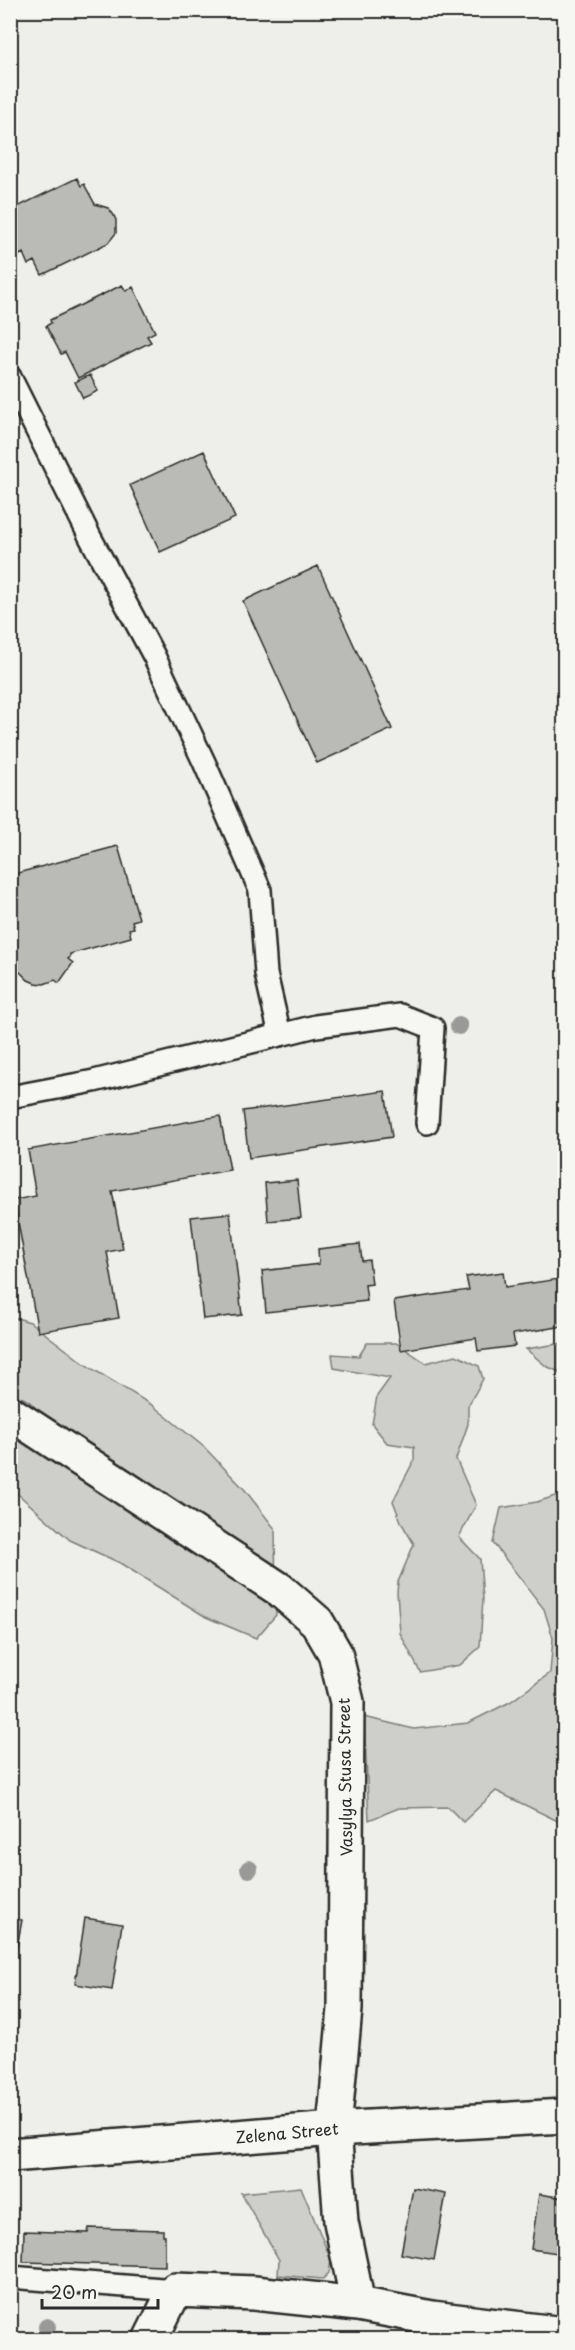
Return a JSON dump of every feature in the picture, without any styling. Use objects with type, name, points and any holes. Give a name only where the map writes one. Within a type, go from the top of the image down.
[{"type":"main road","name":"Vasylya Stusa Street","points":[[10,1413],[279,1589],[317,1622],[335,1653],[347,1702],[345,2009],[334,2129],[341,2222],[358,2304]]},
{"type":"main road","name":"Zelena Street","points":[[10,2155],[334,2129],[564,2116]]},
{"type":"main road","points":[[150,2340],[175,2290],[254,2293],[358,2304],[432,2318],[564,2334]]},
{"type":"lane","points":[[10,376],[90,537],[154,656],[204,762],[260,890],[266,974],[280,1035]]},
{"type":"lane","points":[[10,1097],[94,1081],[316,1026],[400,1015],[433,1028],[427,1123]]},
{"type":"lane","points":[[10,2277],[175,2290]]},
{"type":"shaded area","points":[[10,1316],[30,1322],[86,1365],[152,1405],[204,1447],[245,1490],[275,1529],[276,1615],[256,1638],[206,1617],[120,1563],[70,1540],[11,1488],[11,1452],[16,1440],[41,1421],[36,1410],[27,1400],[11,1396]]},
{"type":"shaded area","points":[[367,1343],[396,1343],[426,1363],[456,1355],[479,1366],[483,1379],[468,1406],[468,1424],[456,1459],[476,1505],[459,1537],[480,1559],[483,1599],[480,1647],[460,1665],[420,1672],[400,1633],[398,1582],[414,1544],[402,1524],[393,1501],[414,1460],[414,1447],[387,1443],[372,1424],[377,1396],[390,1378],[334,1368],[332,1354],[359,1356]]},
{"type":"shaded area","points":[[564,1343],[564,1374],[546,1366],[526,1349]]},
{"type":"shaded area","points":[[564,1493],[564,1824],[496,1791],[463,1822],[448,1807],[399,1808],[369,1820],[364,1717],[414,1729],[468,1723],[510,1702],[550,1673],[553,1638],[544,1609],[493,1543],[501,1508],[537,1502]]},
{"type":"shaded area","points":[[301,2187],[331,2260],[329,2273],[323,2279],[278,2275],[279,2260],[241,2193]]},
{"type":"building","points":[[77,178],[81,186],[84,184],[95,204],[108,208],[113,214],[116,220],[116,233],[108,243],[42,275],[35,261],[28,265],[23,253],[16,257],[10,245],[10,221],[15,219],[11,210]]},
{"type":"building","points":[[122,285],[126,291],[133,287],[155,332],[147,336],[151,342],[78,378],[65,352],[61,354],[46,326],[51,323],[50,320]]},
{"type":"building","points":[[90,375],[98,391],[83,398],[75,382]]},
{"type":"building","points":[[204,451],[235,518],[160,552],[130,485]]},
{"type":"building","points":[[318,566],[392,729],[317,763],[243,601]]},
{"type":"building","points":[[118,846],[139,919],[132,921],[134,928],[129,929],[131,937],[70,954],[68,959],[73,963],[59,983],[55,980],[44,984],[35,983],[20,972],[10,974],[10,875]]},
{"type":"building","points":[[385,1091],[392,1137],[249,1158],[243,1111]]},
{"type":"building","points":[[220,1116],[230,1170],[112,1191],[123,1249],[107,1252],[119,1318],[38,1332],[14,1200],[36,1196],[28,1150]]},
{"type":"building","points":[[297,1180],[301,1218],[268,1221],[265,1183]]},
{"type":"building","points":[[230,1213],[242,1315],[203,1319],[191,1217]]},
{"type":"building","points":[[360,1244],[362,1261],[369,1260],[372,1284],[365,1285],[367,1301],[266,1312],[262,1271],[319,1264],[318,1249]]},
{"type":"building","points":[[503,1272],[505,1287],[559,1279],[564,1326],[513,1334],[515,1346],[478,1351],[476,1338],[401,1350],[394,1301],[469,1290],[466,1277]]},
{"type":"building","points":[[10,1918],[22,1920],[10,1985]]},
{"type":"building","points":[[85,1918],[122,1924],[112,1990],[75,1984]]},
{"type":"building","points":[[413,2188],[446,2194],[434,2260],[401,2254]]},
{"type":"building","points":[[539,2194],[564,2198],[557,2253],[531,2249]]},
{"type":"building","points":[[89,2228],[163,2230],[165,2266],[23,2262],[24,2231],[88,2233]]}]
